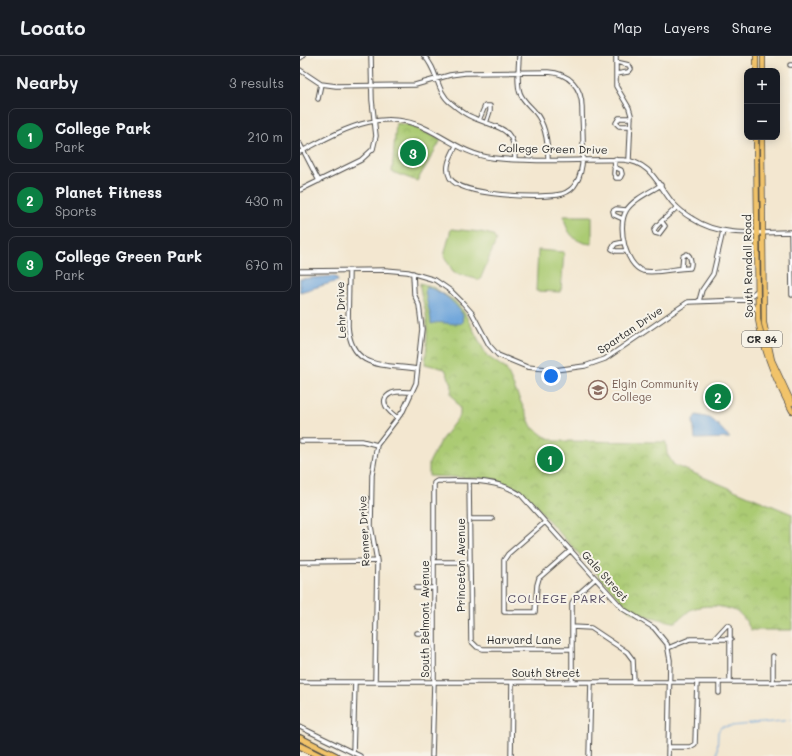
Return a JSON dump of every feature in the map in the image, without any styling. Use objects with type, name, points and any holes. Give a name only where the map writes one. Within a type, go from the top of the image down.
[{"type":"highway","points":[[300,738],[336,756]]},
{"type":"highway","points":[[300,746],[320,756]]},
{"type":"main road","points":[[756,56],[756,68]]},
{"type":"main road","points":[[763,56],[763,68]]},
{"type":"main road","name":"South Randall Road","points":[[756,140],[757,310],[761,337],[767,360],[792,411]]},
{"type":"main road","name":"South Randall Road","points":[[762,140],[763,302],[766,334],[776,369],[792,402]]},
{"type":"street","points":[[300,190],[368,155],[376,141],[371,86],[371,56]]},
{"type":"street","points":[[424,56],[430,64],[444,96],[450,103],[479,120],[499,127],[509,134],[514,144],[515,159]]},
{"type":"street","points":[[519,56],[521,94],[538,116],[544,130],[548,143],[548,159]]},
{"type":"street","points":[[616,56],[616,86],[629,108],[631,118],[629,160]]},
{"type":"street","points":[[616,62],[629,65],[631,69],[628,72],[616,74]]},
{"type":"street","points":[[300,70],[321,84],[336,86],[409,86],[460,73],[556,73],[569,79],[574,84],[582,101],[582,159],[579,179],[571,189],[563,193],[551,195],[493,194],[464,188],[451,180],[448,172],[448,164],[456,146]]},
{"type":"street","points":[[318,99],[321,84]]},
{"type":"street","points":[[479,120],[484,107],[488,105],[491,108],[486,123]]},
{"type":"street","points":[[631,118],[619,118],[616,123],[619,126],[631,126]]},
{"type":"street","name":"College Green Drive","points":[[302,151],[346,128],[375,121],[396,120],[416,124],[456,146],[492,158],[615,159],[638,162],[647,168],[677,207],[694,220],[722,231],[792,232]]},
{"type":"street","points":[[300,144],[302,151],[319,181]]},
{"type":"street","points":[[614,167],[615,159]]},
{"type":"street","points":[[661,185],[626,210],[623,219],[626,251],[632,264],[645,271],[690,268],[690,256],[686,254],[682,256],[682,268]]},
{"type":"street","points":[[662,222],[677,207]]},
{"type":"street","points":[[623,219],[614,215],[613,211],[616,208],[626,210]]},
{"type":"street","points":[[699,300],[702,290],[713,274],[722,231]]},
{"type":"street","points":[[792,232],[792,296]]},
{"type":"street","points":[[624,242],[615,244],[612,249],[616,251],[626,251]]},
{"type":"street","name":"Spartan Drive","points":[[300,271],[385,270],[413,273],[435,280],[451,291],[472,313],[485,338],[498,355],[515,364],[542,369],[573,368],[585,366],[605,359],[688,302],[699,300],[744,300]]},
{"type":"street","name":"Lehr Drive","points":[[349,271],[348,326],[349,335],[354,350],[358,356],[369,362],[418,368]]},
{"type":"street","name":"Renner Drive","points":[[375,682],[377,561],[372,526],[371,502],[373,467],[377,445],[398,418],[416,383],[422,329],[419,305],[414,294],[413,273]]},
{"type":"street","points":[[744,300],[757,291]]},
{"type":"street","points":[[744,300],[750,302],[757,310]]},
{"type":"street","points":[[398,418],[386,409],[385,403],[387,398],[394,393],[412,392]]},
{"type":"street","points":[[300,441],[362,441],[377,445]]},
{"type":"street","name":"Gale Street","points":[[435,482],[469,481],[494,483],[516,492],[526,500],[623,609],[654,628],[668,648]]},
{"type":"street","name":"Princeton Avenue","points":[[469,481],[470,635],[471,641],[477,647]]},
{"type":"street","name":"South Belmont Avenue","points":[[432,756],[434,683],[435,482]]},
{"type":"street","points":[[470,519],[492,519]]},
{"type":"street","points":[[546,522],[508,554],[503,563],[503,611],[508,613],[534,613],[536,611],[536,585],[539,578],[571,550]]},
{"type":"street","points":[[300,562],[377,561]]},
{"type":"street","points":[[434,562],[470,562]]},
{"type":"street","points":[[572,682],[573,601],[577,595],[596,579]]},
{"type":"street","points":[[416,588],[434,588]]},
{"type":"street","points":[[714,638],[726,625],[728,625],[731,629],[730,682]]},
{"type":"street","points":[[572,627],[591,628],[627,652],[633,660],[634,682]]},
{"type":"street","points":[[416,633],[434,633]]},
{"type":"street","points":[[668,756],[670,682],[668,648],[690,639],[730,639]]},
{"type":"street","name":"Harvard Lane","points":[[477,647],[490,649],[572,649]]},
{"type":"street","points":[[773,656],[773,681]]},
{"type":"street","name":"South Street","points":[[300,682],[792,682]]},
{"type":"street","points":[[353,753],[355,682]]},
{"type":"street","points":[[511,756],[512,682]]},
{"type":"street","points":[[589,756],[591,682]]},
{"type":"street","points":[[668,747],[690,747],[695,744],[697,682]]},
{"type":"street","points":[[719,682],[719,693]]},
{"type":"street","points":[[300,727],[360,756]]},
{"type":"green space","points":[[396,123],[410,125],[441,140],[417,181],[392,172]]},
{"type":"green space","points":[[564,216],[592,216],[592,244],[581,242],[572,236],[565,222]]},
{"type":"green space","points":[[451,229],[493,235],[496,241],[480,280],[454,273],[444,256]]},
{"type":"green space","points":[[538,250],[564,252],[561,292],[536,291]]},
{"type":"green space","name":"COLLEGE PARK","points":[[420,283],[431,286],[455,301],[464,312],[487,356],[506,369],[532,427],[544,436],[555,441],[666,442],[667,454],[674,465],[792,514],[792,630],[751,630],[745,620],[736,611],[719,606],[695,608],[675,622],[632,612],[548,520],[531,499],[517,488],[494,479],[429,476],[429,463],[439,443],[460,415],[460,408],[451,394],[452,385],[445,369],[425,364],[427,320]]},
{"type":"water","points":[[333,276],[337,278],[338,281],[300,292],[300,279]]},
{"type":"water","points":[[426,287],[437,291],[452,301],[463,315],[462,323],[431,324],[425,290]]},
{"type":"water","points":[[696,415],[710,418],[730,438],[695,439],[693,420]]},
{"type":"waterway","points":[[717,756],[718,732],[721,727],[792,720]]},
{"type":"place","name":"College Green Park","points":[[413,153]]},
{"type":"place","name":"Elgin Community College","points":[[598,390]]},
{"type":"place","name":"Planet Fitness","points":[[718,397]]},
{"type":"place","name":"College Park","points":[[550,459]]},
{"type":"district","name":"COLLEGE PARK","points":[[557,599]]}]
